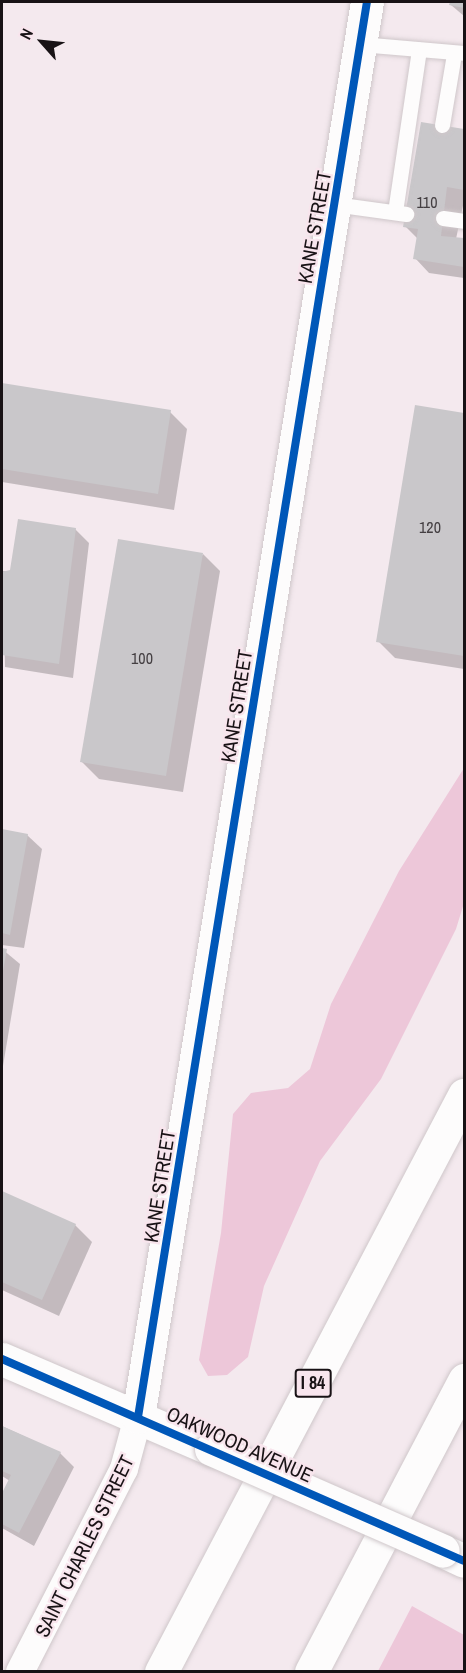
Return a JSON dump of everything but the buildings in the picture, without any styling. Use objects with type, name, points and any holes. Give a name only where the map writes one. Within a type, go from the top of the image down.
[{"type":"main road","name":"KANE STREET","points":[[138,1417],[367,2]]},
{"type":"main road","name":"I 84","points":[[161,1671],[465,1095]]},
{"type":"main road","name":"OAKWOOD AVENUE","points":[[2,1359],[454,1556]]},
{"type":"main road","points":[[311,1671],[465,1380]]},
{"type":"street","name":"SAINT CHARLES STREET","points":[[20,1671],[124,1469],[138,1417]]},
{"type":"lane","points":[[360,44],[460,54],[442,125]]},
{"type":"lane","points":[[334,204],[400,213],[419,50]]},
{"type":"lane","points":[[443,218],[465,221]]},
{"type":"shaded area","points":[[464,768],[464,903],[456,929],[381,1079],[320,1161],[264,1286],[248,1357],[227,1375],[208,1376],[199,1360],[221,1233],[233,1114],[251,1093],[288,1088],[310,1069],[331,1004],[399,871]]},
{"type":"shaded area","points":[[412,1606],[464,1635],[464,1671],[378,1671]]},
{"type":"cycle path","points":[[138,1417],[367,2]]},
{"type":"cycle path","points":[[2,1359],[464,1561]]}]
